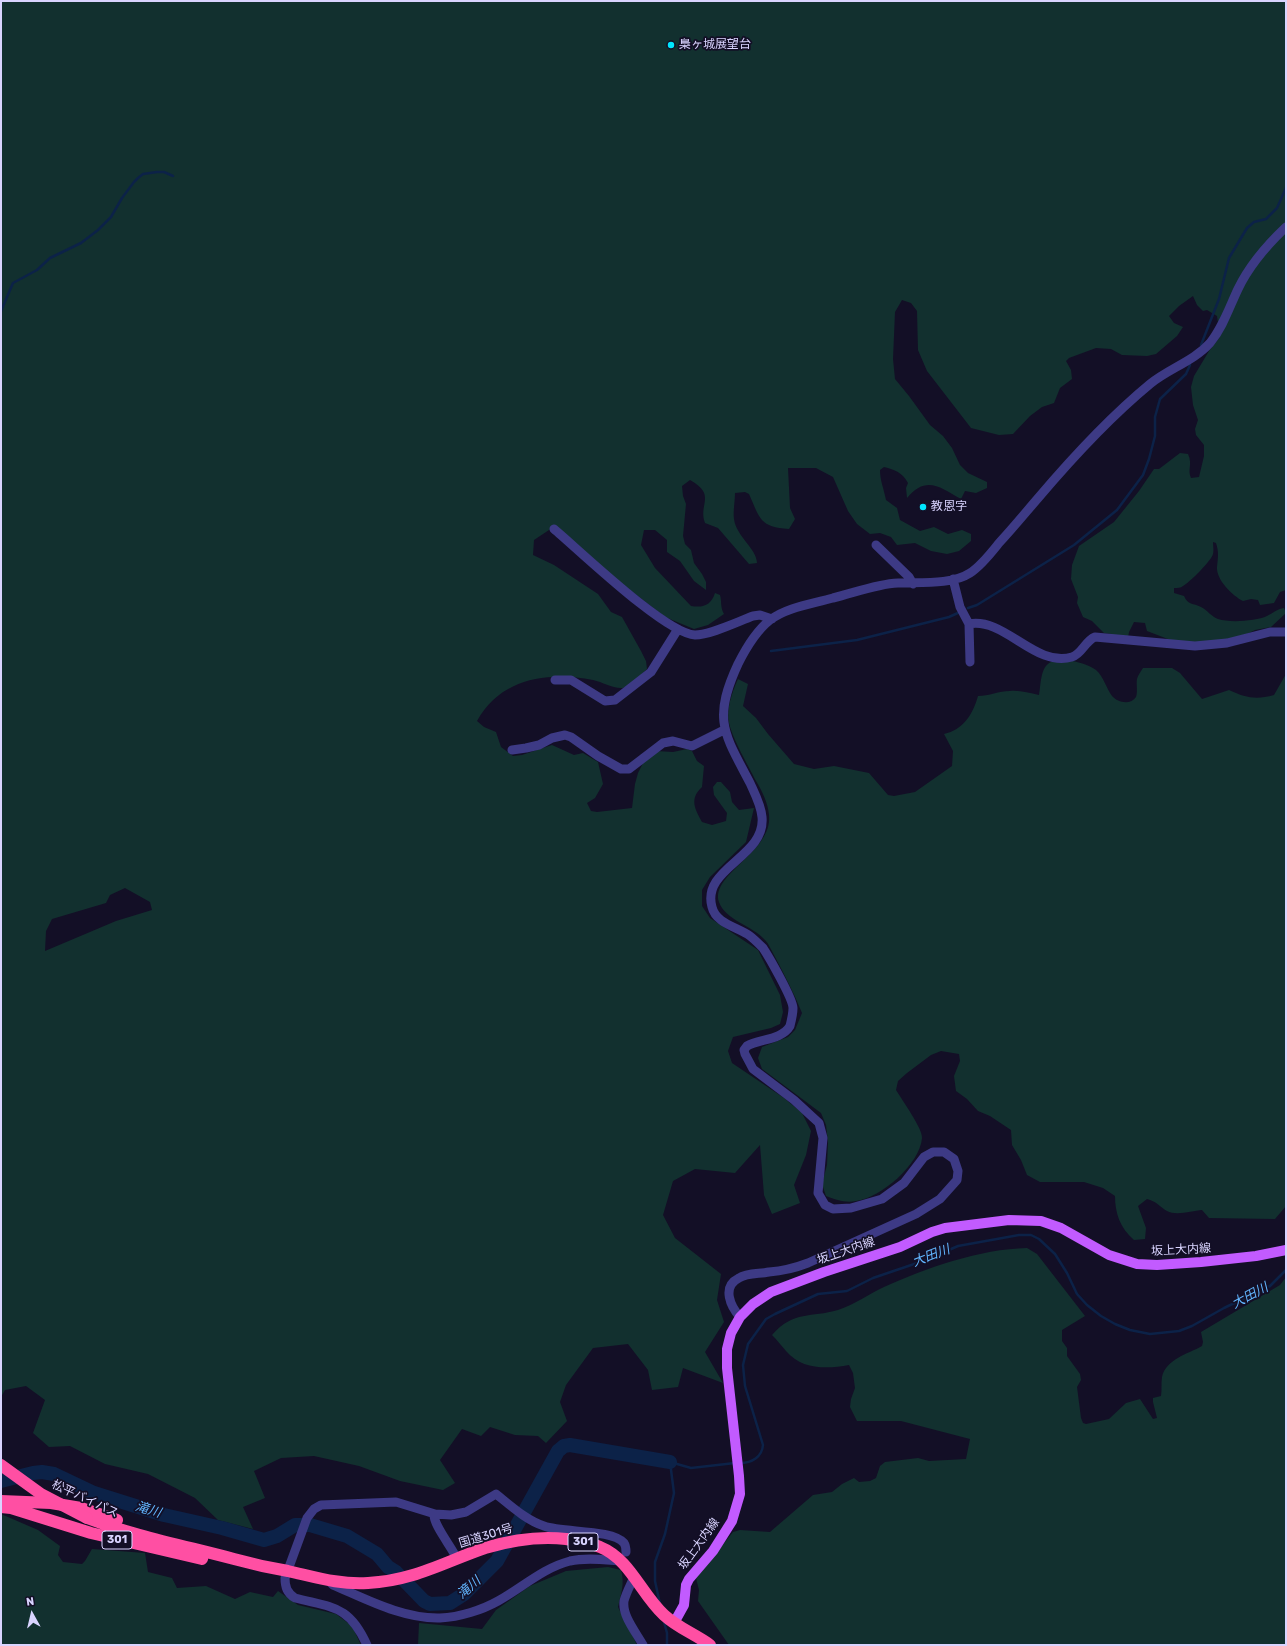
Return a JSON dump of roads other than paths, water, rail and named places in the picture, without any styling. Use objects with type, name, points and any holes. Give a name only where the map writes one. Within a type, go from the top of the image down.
[{"type":"highway","name":"松平バイパス","points":[[1,1465],[41,1494],[87,1518],[118,1529],[235,1559]]},
{"type":"highway","name":"301","points":[[1,1501],[51,1503],[81,1508],[140,1527],[209,1545],[214,1548],[219,1555]]},
{"type":"highway","name":"301","points":[[1,1507],[11,1508],[91,1534],[174,1553],[220,1562],[235,1559]]},
{"type":"highway","name":"国道301号","points":[[235,1559],[271,1569],[288,1571],[329,1581],[365,1584],[393,1581],[421,1574],[484,1548],[521,1540],[543,1538],[580,1541],[599,1546],[624,1557],[634,1577],[645,1593],[669,1619],[710,1645]]},
{"type":"main road","name":"坂上大内線","points":[[669,1619],[684,1605],[686,1585],[689,1579],[713,1551],[732,1521],[740,1494],[726,1357],[731,1333],[740,1317],[753,1304],[771,1292],[830,1270],[900,1247],[932,1232],[946,1228],[1009,1220],[1041,1221],[1057,1226],[1109,1255],[1137,1264],[1157,1265],[1201,1262],[1256,1256],[1286,1250]]},
{"type":"street","points":[[740,1317],[733,1310],[728,1294],[732,1283],[738,1278],[746,1275],[790,1269],[808,1263],[916,1214],[940,1198],[957,1180],[958,1171],[954,1159],[944,1152],[933,1152],[924,1157],[904,1182],[882,1199],[856,1207],[841,1209],[833,1209],[825,1205],[818,1193],[824,1138],[819,1123],[794,1100],[753,1069],[744,1050],[752,1043],[770,1039],[782,1033],[790,1026],[794,1006],[762,947],[747,934],[721,920],[714,913],[712,907],[711,894],[715,880],[748,850],[762,830],[763,819],[760,804],[724,730],[723,713],[726,693],[734,675],[755,635],[772,619],[794,609],[880,586],[898,583],[913,584],[952,579],[972,572],[1050,484],[1129,402],[1153,381],[1207,346],[1223,326],[1239,286],[1274,238],[1286,227]]},
{"type":"street","points":[[554,529],[634,599],[678,629],[693,635],[705,633],[753,616],[760,615],[772,619]]},
{"type":"street","points":[[876,546],[909,577],[913,584]]},
{"type":"street","points":[[952,579],[960,607],[969,624],[970,662]]},
{"type":"street","points":[[969,624],[976,623],[1005,631],[1028,647],[1059,658],[1074,656],[1079,653],[1091,638],[1095,636],[1149,643],[1201,646],[1227,643],[1270,632],[1286,632]]},
{"type":"street","points":[[555,680],[572,680],[605,701],[615,700],[651,672],[678,629]]},
{"type":"street","points":[[512,750],[526,748],[552,738],[565,735],[571,737],[598,756],[621,769],[629,769],[663,743],[673,741],[692,746],[724,730]]},
{"type":"street","points":[[329,1581],[333,1585],[388,1607],[413,1615],[441,1618],[483,1608],[498,1601],[542,1572],[570,1561],[624,1557],[626,1546],[623,1542],[613,1537],[546,1527],[527,1518],[496,1494],[466,1512],[451,1515],[434,1514],[396,1502],[321,1504],[314,1509],[307,1518],[285,1578],[286,1588],[291,1596],[340,1610],[352,1619],[361,1632],[367,1645]]},
{"type":"street","points":[[434,1514],[436,1524],[454,1551],[457,1559]]},
{"type":"street","points":[[634,1577],[625,1599],[624,1607],[627,1617],[643,1645]]},
{"type":"waterway","points":[[1,311],[13,283],[37,270],[50,258],[81,243],[98,230],[111,217],[122,198],[134,182],[143,174],[164,172],[173,176]]},
{"type":"waterway","points":[[1201,345],[1219,299],[1229,258],[1247,228],[1254,222],[1266,219],[1277,208],[1286,188]]},
{"type":"waterway","points":[[968,608],[977,605],[1074,545],[1117,510],[1143,475],[1155,436],[1155,417],[1160,399],[1186,374],[1190,365]]},
{"type":"waterway","points":[[771,651],[857,640],[949,617],[960,612]]},
{"type":"waterway","name":"大田川","points":[[740,1463],[749,1462],[756,1458],[761,1453],[763,1445],[745,1386],[743,1365],[748,1344],[766,1319],[818,1294],[847,1291],[873,1278],[926,1260],[958,1246],[1019,1235],[1031,1235],[1039,1239],[1055,1254],[1067,1273],[1077,1294],[1087,1305],[1101,1316],[1115,1324],[1130,1330],[1150,1334],[1179,1331],[1192,1326],[1224,1308],[1270,1286],[1286,1270]]},
{"type":"waterway","name":"滝川","points":[[1,1481],[33,1473],[42,1472],[54,1474],[94,1493],[164,1515],[222,1528],[264,1540],[277,1536],[295,1525],[310,1525],[347,1536],[377,1554],[388,1567],[396,1572],[424,1601],[430,1604],[450,1603],[464,1594],[497,1561],[558,1451],[564,1446],[570,1445],[670,1462]]},
{"type":"waterway","name":"滝川","points":[[660,1604],[655,1581],[655,1562],[665,1534],[674,1493],[670,1462],[691,1468],[735,1463]]},
{"type":"waterway","name":"滝川","points":[[664,1622],[667,1633],[667,1645]]},
{"type":"place","name":"梟ヶ城展望台","points":[[671,45]]},
{"type":"place","name":"教恩字","points":[[923,507]]}]
